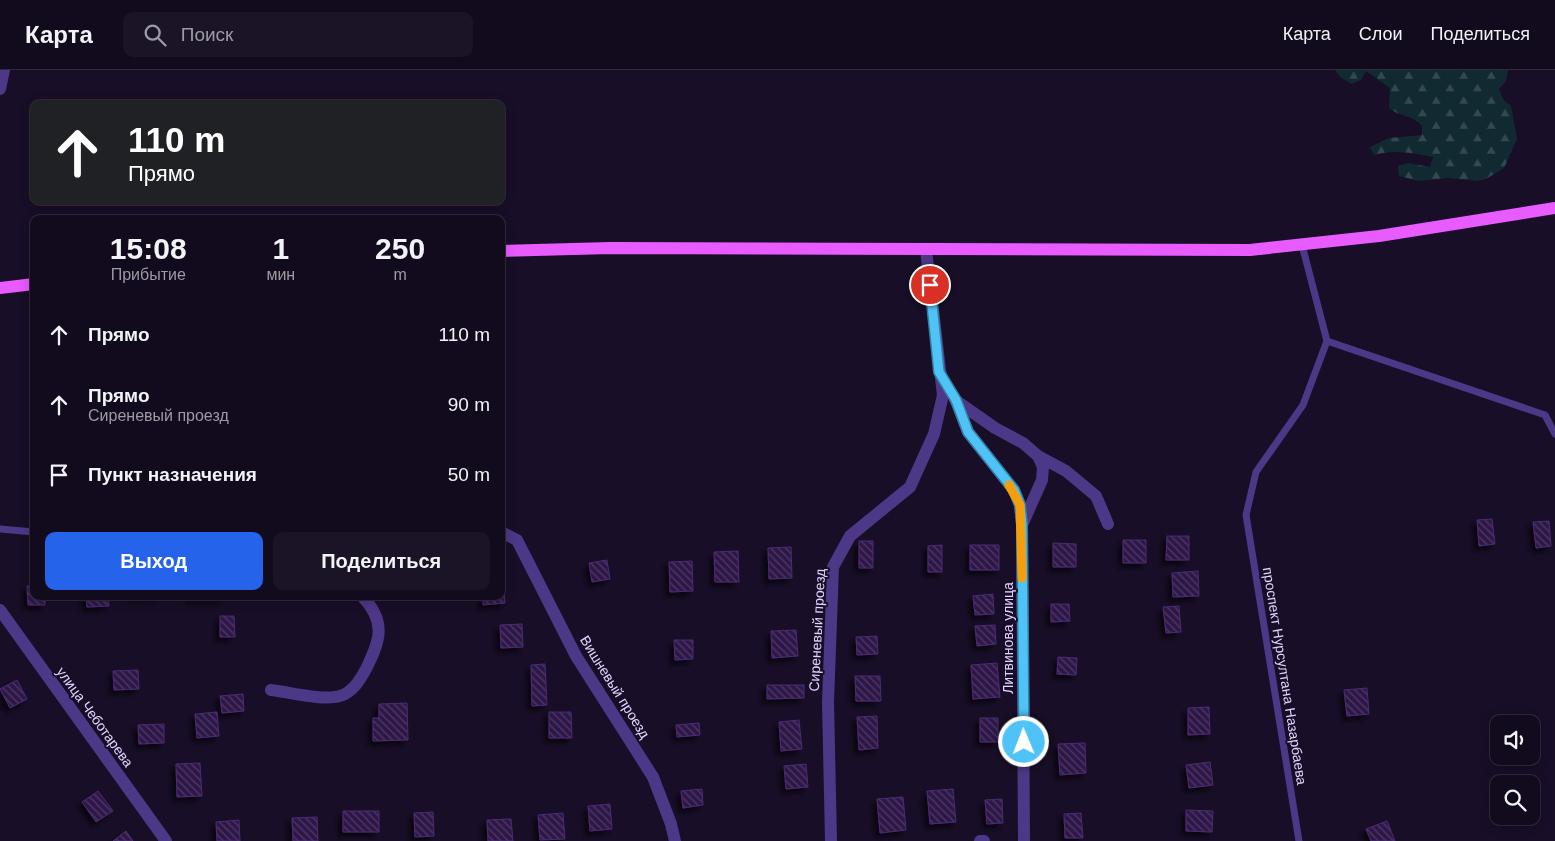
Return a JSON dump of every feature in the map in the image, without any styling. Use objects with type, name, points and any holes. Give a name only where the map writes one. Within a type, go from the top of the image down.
[{"type":"main road","points":[[505,251],[610,248],[1182,252],[1250,250],[1409,232],[1555,208]]},
{"type":"main road","points":[[0,288],[30,284]]},
{"type":"street","points":[[0,89],[4,70]]},
{"type":"street","name":"Сиреневый проезд","points":[[831,841],[828,702],[834,567],[850,536],[910,487],[934,434],[940,413],[942,395],[926,250]]},
{"type":"street","points":[[939,372],[956,400],[995,428],[1023,443],[1038,456],[1066,471],[1096,496],[1108,524]]},
{"type":"street","name":"Литвинова улица","points":[[956,400],[968,432],[1014,490],[1020,505],[1022,524],[1024,841]]},
{"type":"street","points":[[1022,524],[1042,480],[1043,467],[1038,456]]},
{"type":"street","name":"Вишневый проезд","points":[[505,534],[517,540],[576,656],[653,777],[671,824],[675,841]]},
{"type":"street","points":[[271,690],[320,696],[340,696],[358,684],[379,643],[378,625],[371,605],[366,600]]},
{"type":"street","name":"улица Чеботарева","points":[[0,610],[166,841]]},
{"type":"lane","points":[[1302,245],[1327,341],[1545,416],[1555,434]]},
{"type":"lane","name":"проспект Нурсултана Назарбаева","points":[[1299,841],[1246,515],[1256,472],[1303,405],[1327,341]]},
{"type":"lane","points":[[0,529],[30,532]]},
{"type":"green space","points":[[1335,70],[1508,70],[1506,81],[1499,89],[1503,99],[1511,106],[1517,139],[1504,168],[1486,179],[1477,181],[1448,178],[1418,181],[1399,176],[1398,166],[1408,163],[1430,167],[1433,157],[1396,152],[1374,155],[1370,147],[1389,138],[1422,135],[1422,126],[1414,119],[1389,108],[1390,88],[1366,71],[1361,80],[1352,84],[1340,77]]},
{"type":"building","points":[[1492,519],[1495,544],[1479,546],[1477,520]]},
{"type":"building","points":[[1549,521],[1551,546],[1536,548],[1533,522]]},
{"type":"building","points":[[1167,536],[1189,536],[1189,560],[1166,560]]},
{"type":"building","points":[[1123,540],[1146,540],[1146,563],[1123,563]]},
{"type":"building","points":[[859,541],[873,541],[873,568],[859,568]]},
{"type":"building","points":[[1053,543],[1076,544],[1076,567],[1053,567]]},
{"type":"building","points":[[942,545],[942,572],[928,572],[928,546]]},
{"type":"building","points":[[970,545],[999,545],[999,570],[970,570]]},
{"type":"building","points":[[791,547],[792,578],[769,579],[768,548]]},
{"type":"building","points":[[738,551],[739,582],[715,582],[714,552]]},
{"type":"building","points":[[607,560],[610,579],[592,582],[589,563]]},
{"type":"building","points":[[692,561],[693,591],[670,592],[669,562]]},
{"type":"building","points":[[1198,571],[1199,596],[1173,597],[1172,573]]},
{"type":"building","points":[[27,586],[30,586],[30,600],[45,600],[45,605],[28,605]]},
{"type":"building","points":[[993,594],[994,614],[975,615],[973,596]]},
{"type":"building","points":[[86,600],[108,600],[109,606],[87,607]]},
{"type":"building","points":[[483,600],[505,600],[505,603],[483,605]]},
{"type":"building","points":[[1051,604],[1069,604],[1070,621],[1051,622]]},
{"type":"building","points":[[1179,606],[1181,632],[1166,633],[1163,607]]},
{"type":"building","points":[[220,616],[234,616],[235,637],[220,637]]},
{"type":"building","points":[[522,624],[523,647],[501,648],[500,625]]},
{"type":"building","points":[[995,625],[996,644],[977,646],[975,626]]},
{"type":"building","points":[[796,630],[798,656],[772,658],[771,631]]},
{"type":"building","points":[[877,636],[878,654],[857,655],[856,637]]},
{"type":"building","points":[[674,640],[693,640],[693,659],[675,660]]},
{"type":"building","points":[[1058,657],[1077,658],[1076,675],[1057,674]]},
{"type":"building","points":[[997,663],[1000,697],[973,699],[971,665]]},
{"type":"building","points":[[545,664],[547,705],[532,706],[531,665]]},
{"type":"building","points":[[138,670],[139,689],[114,690],[113,671]]},
{"type":"building","points":[[855,676],[880,676],[881,701],[856,701]]},
{"type":"building","points":[[17,680],[27,699],[10,708],[0,689]]},
{"type":"building","points":[[767,685],[804,685],[804,698],[767,699]]},
{"type":"building","points":[[1367,688],[1369,714],[1347,716],[1344,690]]},
{"type":"building","points":[[243,694],[244,711],[222,713],[220,696]]},
{"type":"building","points":[[407,703],[408,740],[373,741],[373,718],[379,718],[379,704]]},
{"type":"building","points":[[1209,707],[1210,734],[1188,735],[1188,708]]},
{"type":"building","points":[[217,712],[219,736],[197,738],[195,714]]},
{"type":"building","points":[[549,712],[571,712],[572,738],[549,738]]},
{"type":"building","points":[[877,716],[878,748],[859,750],[857,717]]},
{"type":"building","points":[[980,718],[998,718],[998,742],[980,742]]},
{"type":"building","points":[[799,720],[802,749],[781,751],[779,722]]},
{"type":"building","points":[[699,723],[700,735],[677,737],[676,725]]},
{"type":"building","points":[[164,724],[164,743],[139,744],[138,725]]},
{"type":"building","points":[[1085,743],[1086,773],[1060,775],[1058,744]]},
{"type":"building","points":[[1210,762],[1213,785],[1189,788],[1186,765]]},
{"type":"building","points":[[200,763],[202,796],[177,797],[176,764]]},
{"type":"building","points":[[806,764],[808,787],[786,789],[784,766]]},
{"type":"building","points":[[702,789],[703,805],[683,808],[681,791]]},
{"type":"building","points":[[953,789],[956,822],[930,824],[927,791]]},
{"type":"building","points":[[98,791],[113,811],[96,822],[82,802]]},
{"type":"building","points":[[903,797],[906,830],[880,833],[877,799]]},
{"type":"building","points":[[1002,799],[1003,823],[987,824],[985,800]]},
{"type":"building","points":[[610,804],[612,829],[590,831],[588,806]]},
{"type":"building","points":[[1186,810],[1213,811],[1212,832],[1186,831]]},
{"type":"building","points":[[343,811],[379,811],[379,832],[343,832]]},
{"type":"building","points":[[433,812],[434,836],[415,837],[414,813]]},
{"type":"building","points":[[563,813],[565,839],[540,840],[538,815]]},
{"type":"building","points":[[1081,813],[1083,838],[1065,838],[1064,814]]},
{"type":"building","points":[[317,817],[318,841],[293,841],[292,818]]},
{"type":"building","points":[[511,819],[513,841],[488,841],[487,820]]},
{"type":"building","points":[[239,820],[240,841],[217,841],[216,822]]},
{"type":"building","points":[[1387,821],[1395,841],[1371,841],[1366,829]]},
{"type":"building","points":[[126,831],[133,841],[113,841]]},
{"type":"slow traffic","points":[[1009,485],[1014,490],[1020,505],[1022,578]]},
{"type":"route","points":[[930,285],[939,372],[956,400],[968,432],[1014,490],[1020,505],[1022,524],[1024,742]]}]
